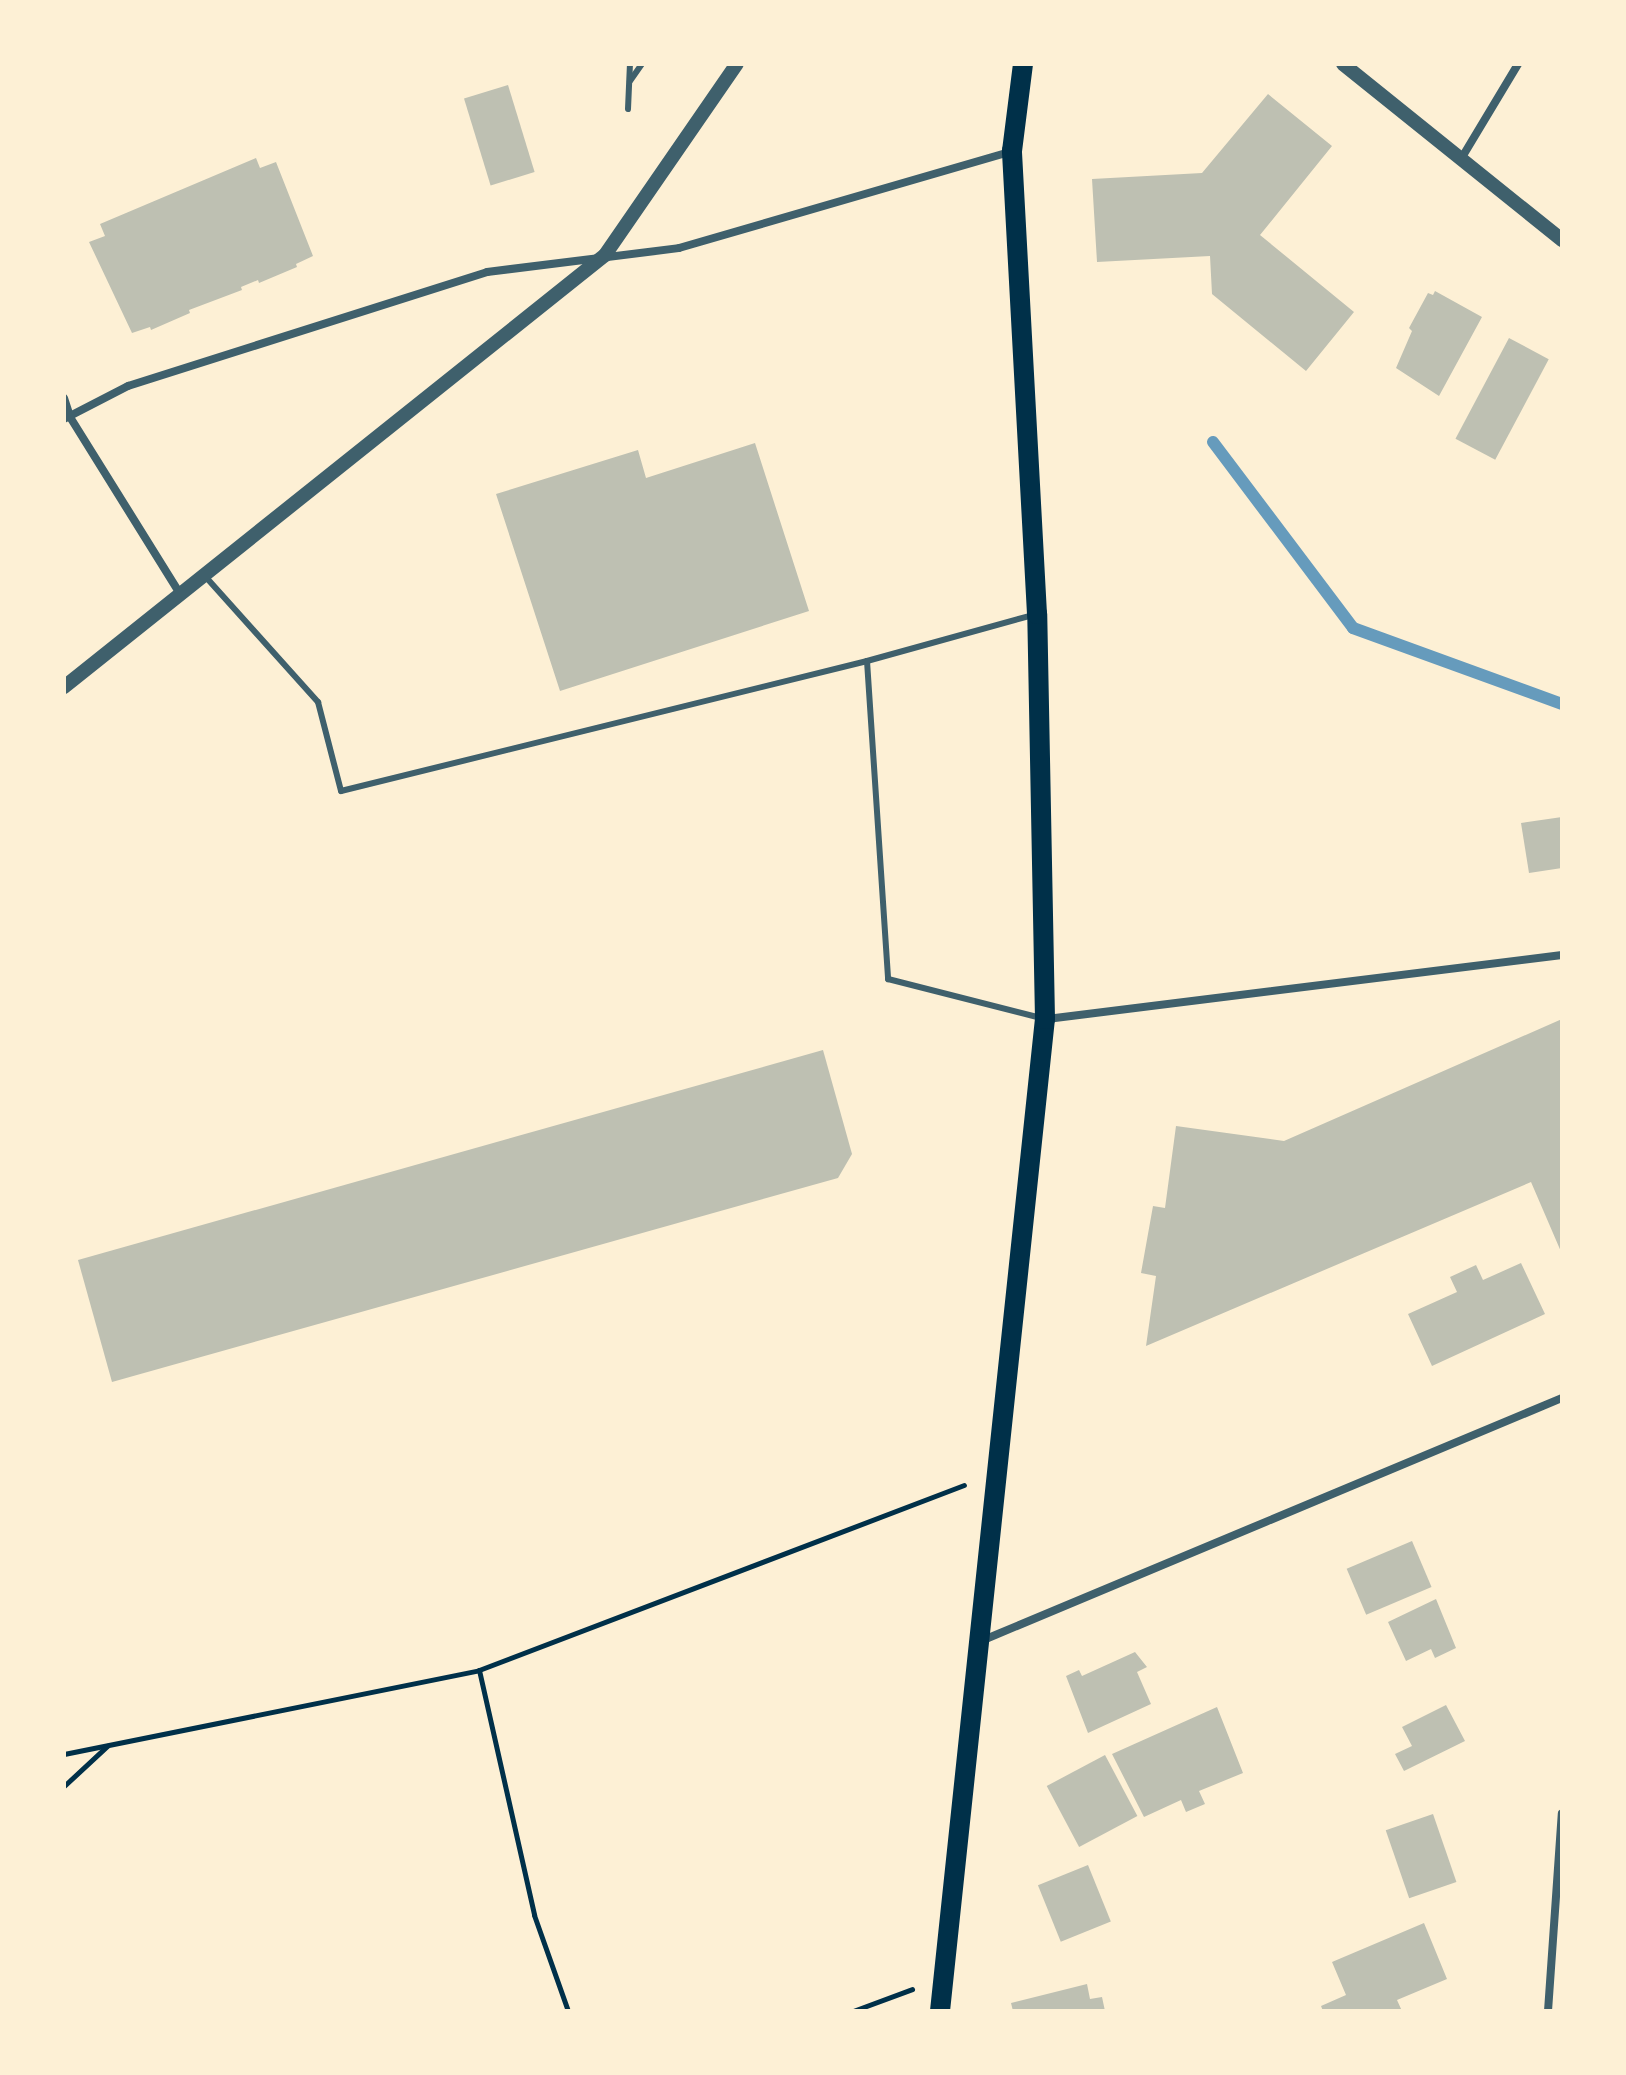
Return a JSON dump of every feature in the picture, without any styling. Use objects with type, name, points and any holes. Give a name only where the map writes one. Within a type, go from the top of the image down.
[{"type":"main road","points":[[940,2011],[1045,1019],[1037,614],[1012,151],[1023,64]]},
{"type":"street","points":[[64,687],[605,255],[737,64]]},
{"type":"street","points":[[1343,64],[1562,240]]},
{"type":"street","points":[[1461,159],[1518,64]]},
{"type":"street","points":[[67,418],[128,386],[487,272],[679,248],[1012,151]]},
{"type":"street","points":[[64,398],[67,418],[180,594]]},
{"type":"street","points":[[1045,1019],[1562,955]]},
{"type":"street","points":[[980,1642],[1562,1398]]},
{"type":"street","points":[[1548,2011],[1562,1813]]},
{"type":"lane","points":[[628,109],[630,64]]},
{"type":"lane","points":[[629,82],[642,64]]},
{"type":"lane","points":[[204,575],[318,702],[341,791],[867,661],[1037,614]]},
{"type":"lane","points":[[867,661],[888,979],[1045,1019]]},
{"type":"path","points":[[64,1754],[479,1670],[998,1472]]},
{"type":"path","points":[[479,1670],[534,1915],[568,2011]]},
{"type":"path","points":[[64,1786],[108,1745]]},
{"type":"path","points":[[853,2011],[943,1977]]},
{"type":"building","points":[[508,85],[535,172],[491,185],[464,98]]},
{"type":"building","points":[[1268,94],[1332,146],[1260,235],[1354,312],[1306,371],[1212,294],[1210,256],[1097,262],[1092,179],[1202,173]]},
{"type":"building","points":[[256,158],[260,168],[276,162],[313,256],[296,264],[297,267],[241,287],[242,290],[189,310],[190,313],[151,330],[150,327],[132,333],[89,242],[105,236],[100,224]]},
{"type":"building","points":[[1435,291],[1482,317],[1439,396],[1396,368],[1412,331],[1409,328],[1428,293],[1433,295]]},
{"type":"building","points":[[1509,338],[1549,359],[1495,460],[1455,439]]},
{"type":"building","points":[[755,443],[809,611],[560,691],[496,494],[638,450],[646,478]]},
{"type":"building","points":[[1562,817],[1562,868],[1529,873],[1521,823]]},
{"type":"building","points":[[1562,1019],[1562,1254],[1531,1182],[1146,1346],[1156,1276],[1141,1273],[1153,1206],[1165,1208],[1176,1126],[1284,1141]]},
{"type":"building","points":[[823,1050],[852,1154],[838,1178],[112,1382],[78,1260]]},
{"type":"building","points":[[1521,1263],[1545,1314],[1432,1366],[1408,1314],[1457,1292],[1450,1277],[1476,1265],[1483,1280]]},
{"type":"building","points":[[1412,1541],[1432,1587],[1366,1615],[1347,1569]]},
{"type":"building","points":[[1436,1599],[1456,1648],[1435,1658],[1431,1649],[1406,1661],[1388,1622]]},
{"type":"building","points":[[1135,1652],[1147,1667],[1137,1672],[1151,1704],[1088,1733],[1066,1676],[1079,1670],[1082,1676]]},
{"type":"building","points":[[1446,1705],[1465,1741],[1404,1771],[1395,1754],[1412,1746],[1402,1727]]},
{"type":"building","points":[[1217,1707],[1243,1773],[1199,1791],[1205,1804],[1186,1812],[1181,1800],[1144,1817],[1112,1754]]},
{"type":"building","points":[[1105,1755],[1137,1816],[1079,1847],[1047,1786]]},
{"type":"building","points":[[1433,1814],[1456,1882],[1409,1898],[1386,1830]]},
{"type":"building","points":[[1088,1865],[1111,1922],[1061,1942],[1038,1885]]},
{"type":"building","points":[[1424,1923],[1447,1979],[1397,2000],[1402,2011],[1323,2011],[1321,2006],[1346,1995],[1332,1962]]},
{"type":"building","points":[[1087,1984],[1090,1999],[1102,1997],[1105,2011],[1013,2011],[1011,2003]]},
{"type":"waterway","points":[[1213,442],[1353,628],[1562,704]]}]
